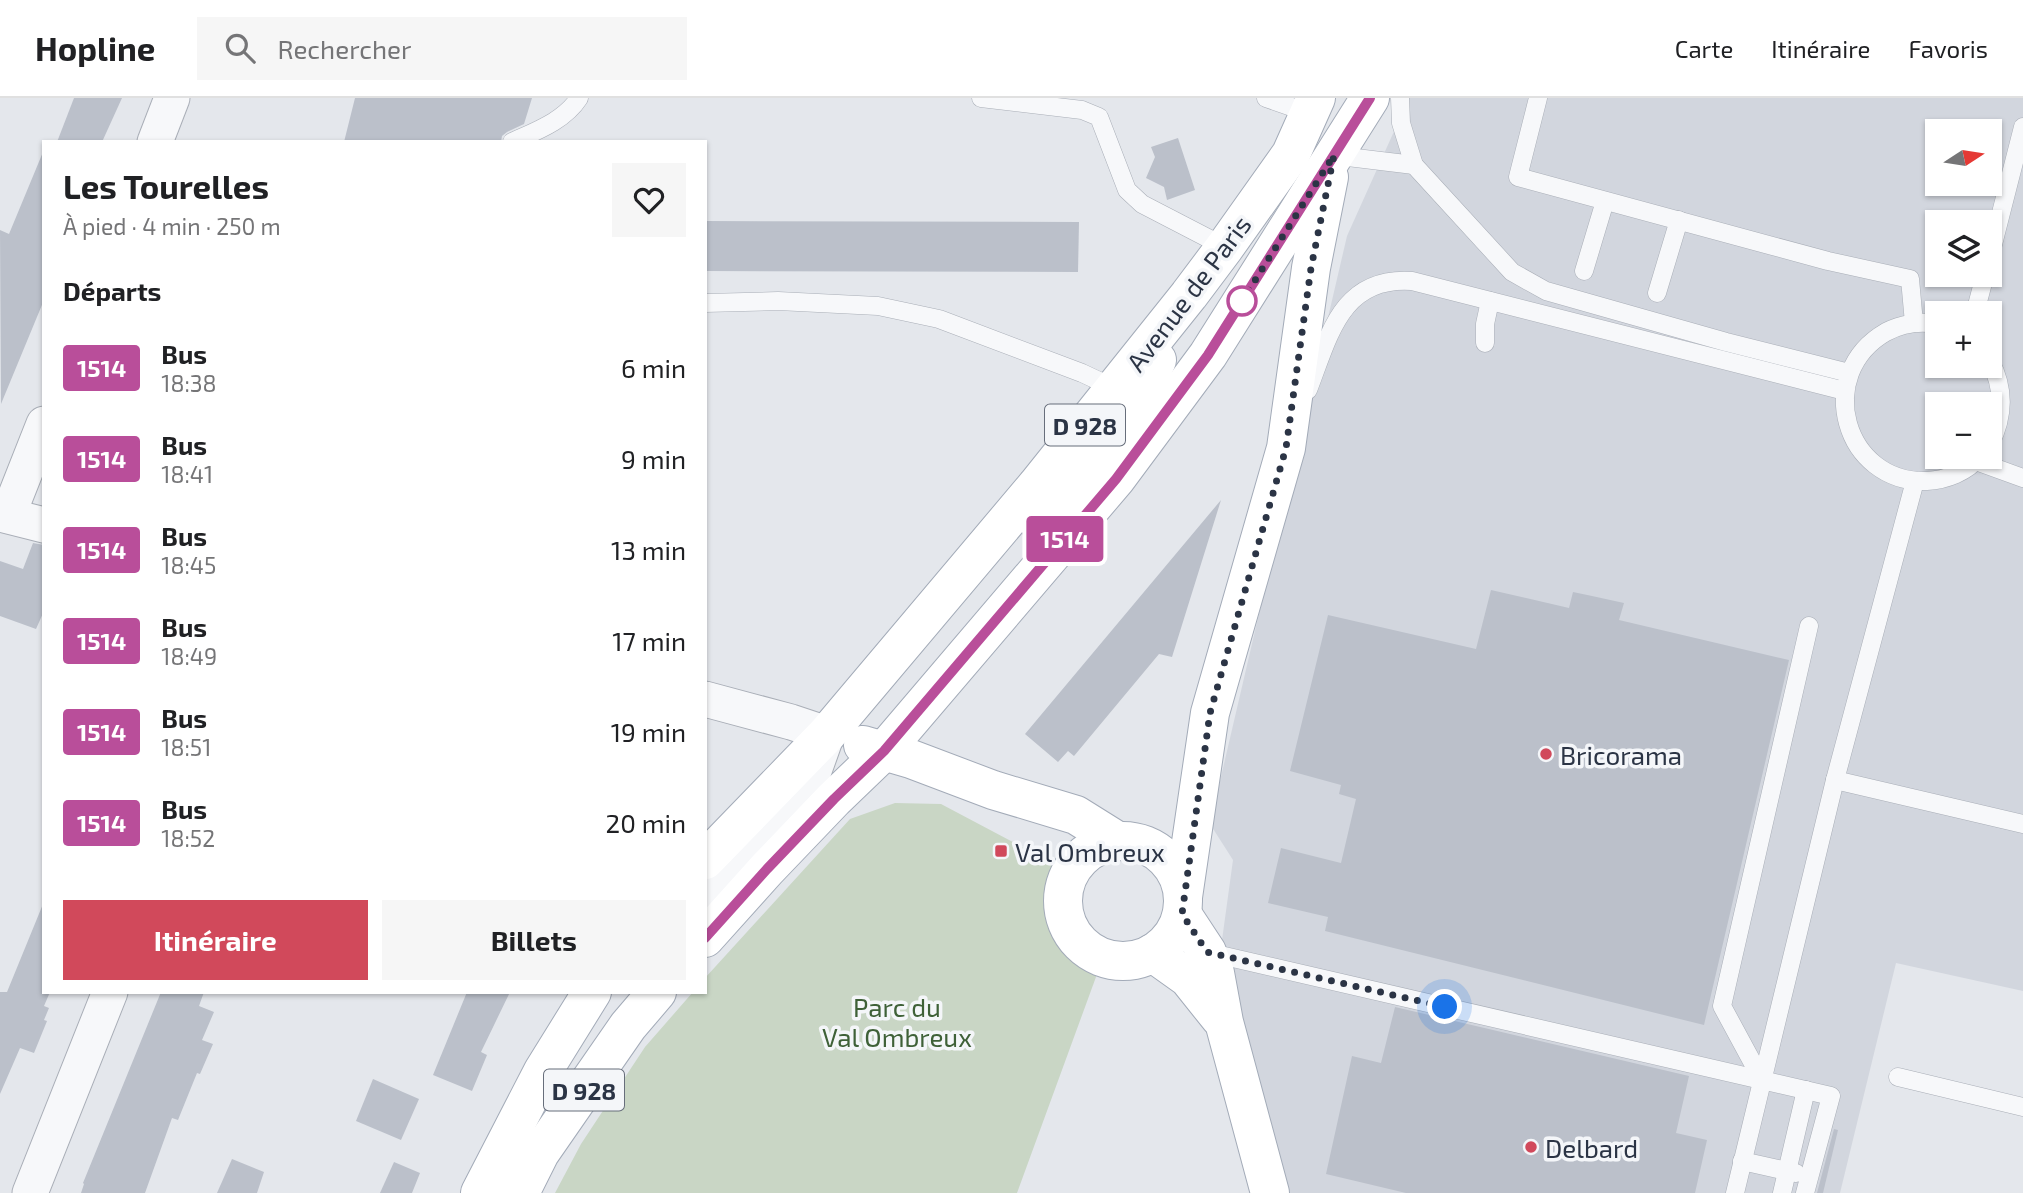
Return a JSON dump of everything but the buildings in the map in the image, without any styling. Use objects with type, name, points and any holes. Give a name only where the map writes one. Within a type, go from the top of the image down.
[{"type":"main road","name":"Avenue de Paris","points":[[707,936],[776,859],[884,751],[1116,479],[1208,355],[1370,98]]},
{"type":"main road","name":"Avenue de Paris","points":[[707,858],[827,734],[1037,485],[1225,247],[1291,154],[1312,106]]},
{"type":"main road","points":[[1270,1193],[1224,1022],[1215,972],[1182,906],[1182,886],[1166,858],[1138,842],[1116,840],[1100,844],[1074,864],[1063,886],[1062,902],[1071,932],[1080,945],[1093,954],[1121,962],[1134,961],[1153,953],[1173,935],[1182,906],[1210,713],[1286,448],[1311,268],[1334,155]]},
{"type":"main road","points":[[884,751],[892,696],[1129,417],[1189,295]]},
{"type":"main road","points":[[827,734],[911,759],[993,790],[1076,815],[1116,840]]},
{"type":"main road","points":[[993,790],[1053,838],[1074,864]]},
{"type":"main road","points":[[1153,953],[1181,971],[1224,1022]]},
{"type":"main road","name":"D 928","points":[[480,1193],[543,1070],[591,994]]},
{"type":"main road","name":"D 928","points":[[520,1193],[540,1153],[628,1026],[655,994]]},
{"type":"street","points":[[156,140],[172,98]]},
{"type":"street","points":[[42,428],[4,514],[42,524]]},
{"type":"street","points":[[707,700],[827,734]]},
{"type":"street","name":"Avenue de Paris","points":[[707,896],[753,853],[800,796],[811,779],[827,734]]},
{"type":"street","points":[[30,1193],[109,994]]},
{"type":"lane","points":[[516,140],[548,125],[575,105],[579,98]]},
{"type":"lane","points":[[981,98],[1082,110],[1098,117],[1127,190],[1142,204],[1225,247]]},
{"type":"lane","points":[[1266,98],[1312,106]]},
{"type":"lane","points":[[1400,98],[1401,123],[1414,165],[1512,272],[1546,292],[1726,342],[1847,382]]},
{"type":"lane","points":[[1538,98],[1518,177],[1828,261],[1910,279],[1914,323]]},
{"type":"lane","points":[[2002,210],[2023,127]]},
{"type":"lane","points":[[1291,154],[1334,155],[1414,165]]},
{"type":"lane","points":[[1584,271],[1605,201]]},
{"type":"lane","points":[[1657,293],[1679,220]]},
{"type":"lane","points":[[1286,448],[1332,328],[1342,311],[1357,296],[1374,285],[1393,280],[1412,281],[1847,382]]},
{"type":"lane","points":[[707,303],[778,301],[878,306],[939,319],[1082,373],[1114,388]]},
{"type":"lane","points":[[1485,343],[1485,324],[1490,301]]},
{"type":"lane","points":[[1925,323],[1893,328],[1875,339],[1860,354],[1847,382],[1845,417],[1854,442],[1872,462],[1892,475],[1915,481],[1937,480],[1958,474],[1965,469]]},
{"type":"lane","points":[[2002,469],[2023,478]]},
{"type":"lane","points":[[1735,1193],[1835,780],[1915,481]]},
{"type":"lane","points":[[1762,1080],[1722,1006],[1809,626]]},
{"type":"lane","points":[[1835,780],[2023,824]]},
{"type":"lane","points":[[1207,952],[1831,1096],[1807,1184],[1787,1170],[1742,1161]]},
{"type":"lane","points":[[1898,1077],[2023,1107]]},
{"type":"lane","points":[[1782,1193],[1806,1090]]},
{"type":"shaded area","points":[[1409,98],[2023,98],[2023,991],[1896,963],[1840,1193],[1290,1193],[1219,962],[1233,860],[1210,824],[1347,236]]},
{"type":"green space","name":"Parc du Val Ombreux","points":[[895,803],[941,804],[1058,866],[1051,920],[1073,953],[1100,966],[1017,1193],[555,1193],[581,1144],[645,1047],[691,994],[707,994],[707,976],[850,819]]},
{"type":"bus line","name":"1514","points":[[707,936],[834,799],[884,751],[1116,479],[1208,355],[1370,98]]},
{"type":"place","name":"Bricorama","points":[[1546,754]]},
{"type":"place","name":"Val Ombreux","points":[[1001,851]]},
{"type":"place","name":"Delbard","points":[[1531,1147]]},
{"type":"route","points":[[1242,301],[1334,155],[1311,268],[1286,448],[1210,713],[1182,914],[1207,952],[1445,1007]]}]
